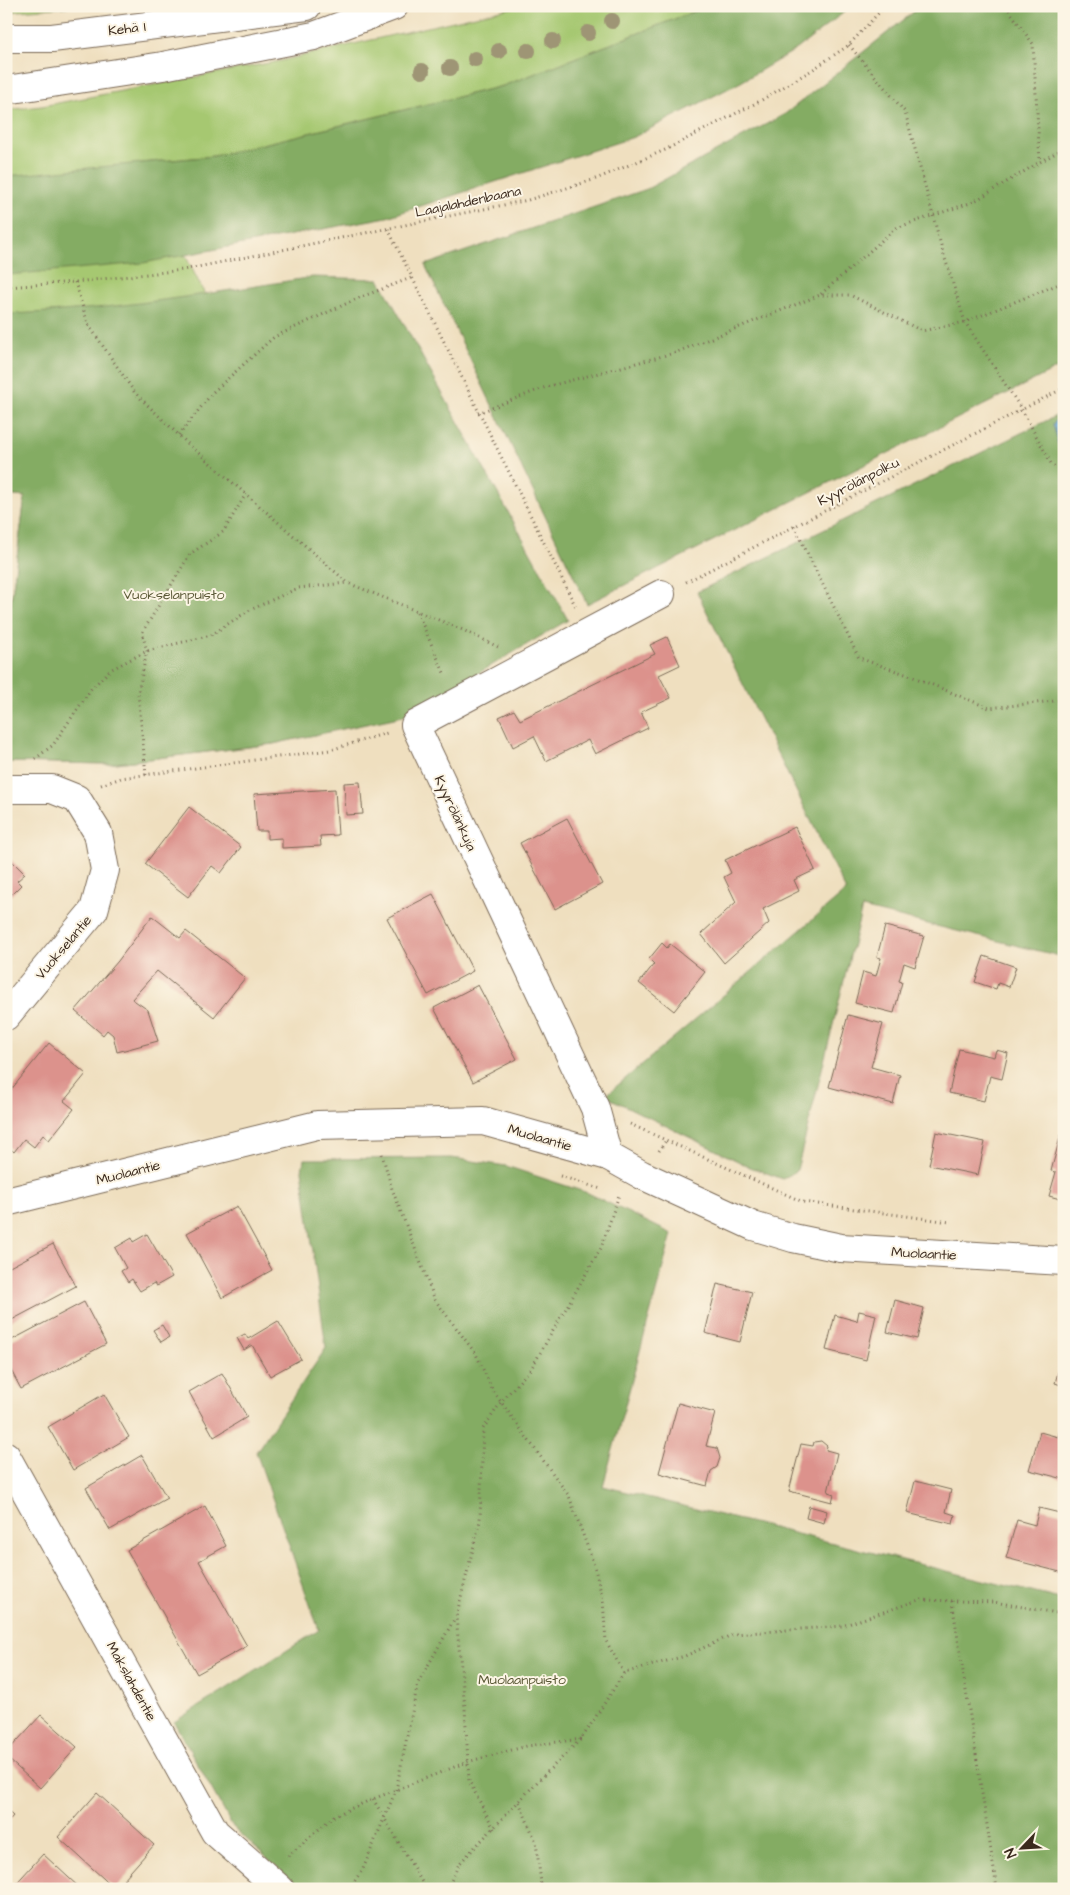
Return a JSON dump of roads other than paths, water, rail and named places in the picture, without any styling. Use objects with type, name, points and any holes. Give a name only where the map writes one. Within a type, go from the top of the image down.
[{"type":"main road","name":"Kehä I","points":[[6,38],[52,38],[307,6]]},
{"type":"main road","points":[[6,90],[164,66],[314,36],[394,6]]},
{"type":"main road","name":"Kyyrölänkuja","points":[[608,1156],[595,1108],[415,725],[661,594]]},
{"type":"main road","name":"Vuokselantie","points":[[6,789],[52,790],[77,799],[98,833],[105,870],[94,910],[6,1016]]},
{"type":"main road","name":"Muolaantie","points":[[6,1202],[317,1125],[483,1121],[608,1156],[642,1175],[753,1226],[841,1248],[1064,1261]]},
{"type":"main road","name":"Makslahdentie","points":[[6,1456],[215,1832],[273,1882]]},
{"type":"water","points":[[1064,413],[1064,453],[1058,444],[1053,424]]},
{"type":"park label","name":"Vuokselanpuisto","points":[[174,594]]},
{"type":"park label","name":"Muolaanpuisto","points":[[522,1679]]}]
